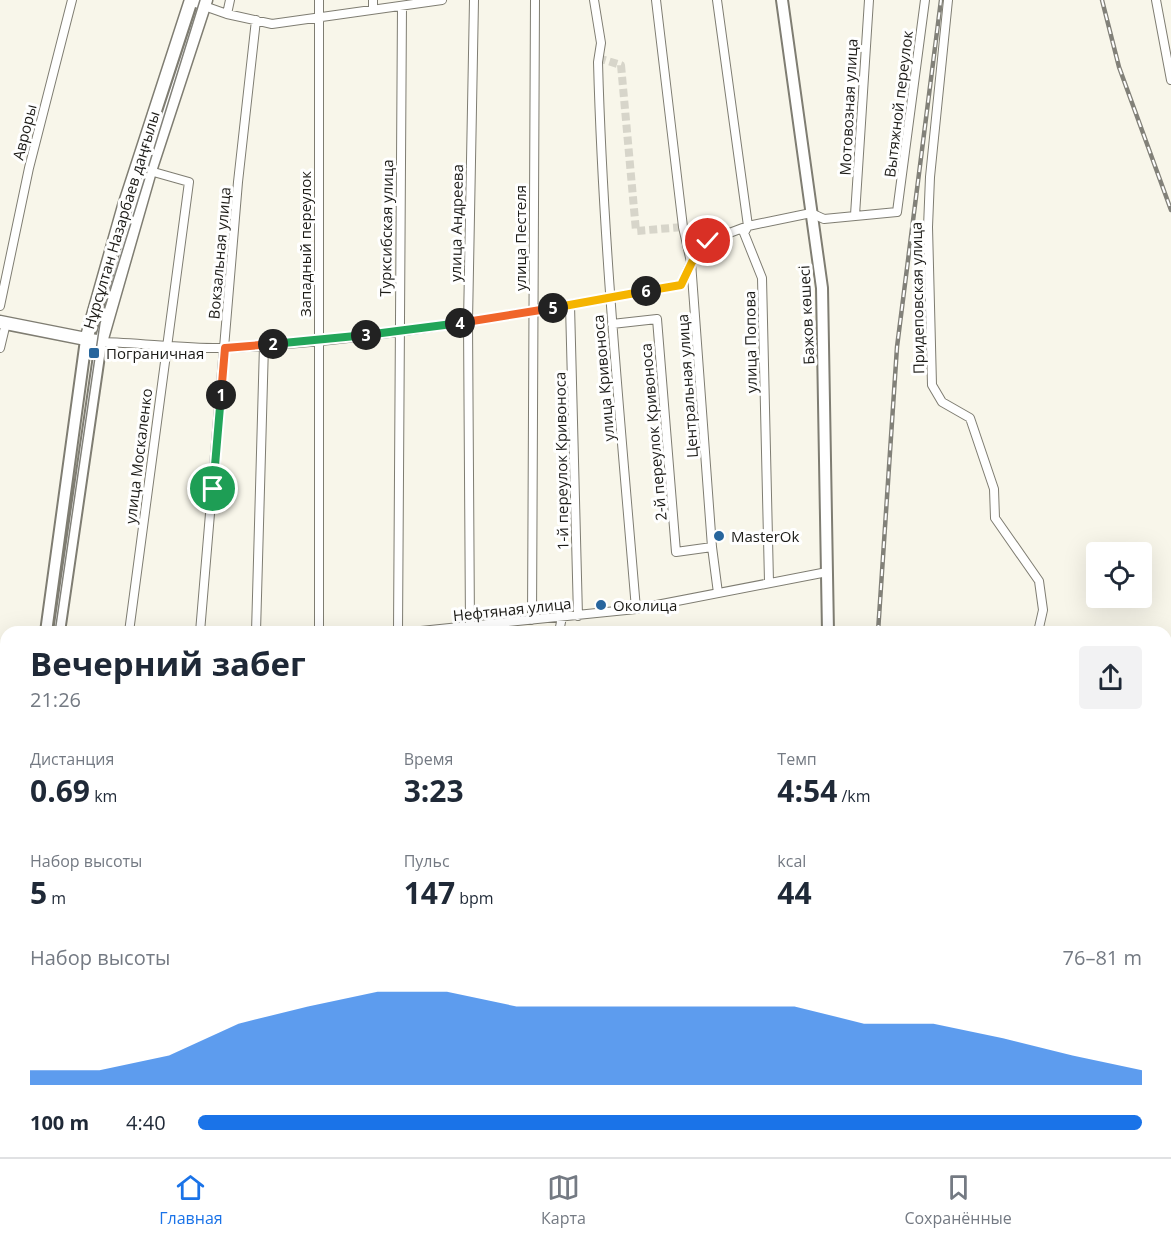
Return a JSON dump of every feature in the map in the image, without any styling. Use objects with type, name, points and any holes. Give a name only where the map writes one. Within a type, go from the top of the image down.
[{"type":"highway","name":"Нұрсұлтан Назарбаев даңғылы","points":[[86,340],[124,206],[190,1]]},
{"type":"highway","name":"Нұрсұлтан Назарбаев даңғылы","points":[[101,342],[150,171],[205,3]]},
{"type":"highway","points":[[3,323],[101,342]]},
{"type":"main road","name":"Бажов көшесі","points":[[782,0],[822,288],[828,626]]},
{"type":"main road","name":"Нұрсұлтан Назарбаев даңғылы","points":[[47,626],[86,340]]},
{"type":"main road","name":"Нұрсұлтан Назарбаев даңғылы","points":[[60,626],[101,342]]},
{"type":"street","name":"Авроры","points":[[0,306],[29,168],[72,0]]},
{"type":"street","points":[[227,14],[230,0]]},
{"type":"street","name":"Западный переулок","points":[[319,0],[319,626]]},
{"type":"street","points":[[373,0],[373,9]]},
{"type":"street","points":[[190,1],[205,3],[227,14],[272,24],[442,0]]},
{"type":"street","name":"улица Андреева","points":[[470,626],[468,322],[474,0]]},
{"type":"street","name":"улица Пестеля","points":[[532,620],[535,0]]},
{"type":"street","name":"улица Кривоноса","points":[[594,0],[601,43],[598,62],[600,170],[636,609]]},
{"type":"street","name":"Центральная улица","points":[[656,0],[683,227],[692,262],[712,547],[718,593]]},
{"type":"street","name":"улица Попова","points":[[717,0],[747,226],[744,234],[762,278],[769,582]]},
{"type":"street","name":"Мотовозная улица","points":[[855,215],[869,0]]},
{"type":"street","name":"Вытяжной переулок","points":[[855,215],[897,212],[925,0]]},
{"type":"street","name":"Придеповская улица","points":[[948,0],[936,97],[930,187],[932,385],[942,402],[970,418],[994,489],[995,518],[1039,581],[1043,610],[1039,626]]},
{"type":"street","points":[[1156,0],[1171,80]]},
{"type":"street","name":"Турксибская улица","points":[[398,626],[402,6]]},
{"type":"street","name":"Вокзальная улица","points":[[201,626],[238,182],[256,20]]},
{"type":"street","name":"улица Москаленко","points":[[130,626],[189,182],[150,171]]},
{"type":"street","points":[[101,342],[225,348],[319,341],[399,332],[570,305],[681,285],[692,262],[708,241],[747,226],[811,213],[824,219],[855,215]]},
{"type":"street","name":"1-й переулок Кривоноса","points":[[570,305],[578,615]]},
{"type":"street","name":"2-й переулок Кривоноса","points":[[612,324],[657,319],[676,552],[712,547]]},
{"type":"street","points":[[0,348],[3,323]]},
{"type":"street","points":[[256,626],[264,345]]},
{"type":"street","name":"Нефтяная улица","points":[[479,626],[636,609],[827,572]]},
{"type":"street","points":[[560,626],[562,617]]},
{"type":"tunnel","points":[[598,58],[621,65],[636,231],[683,227]]},
{"type":"tram line","points":[[56,626],[100,323],[200,0]]},
{"type":"railway","points":[[878,626],[897,347],[941,0]]},
{"type":"railway","points":[[1102,0],[1119,67],[1171,210]]},
{"type":"place","name":"Пограничная","points":[[94,353]]},
{"type":"place","name":"MasterOk","points":[[719,536]]},
{"type":"place","name":"Околица","points":[[601,605]]},
{"type":"route","points":[[213,489],[225,348],[319,341],[486,321],[681,285],[692,262],[708,241]]}]
